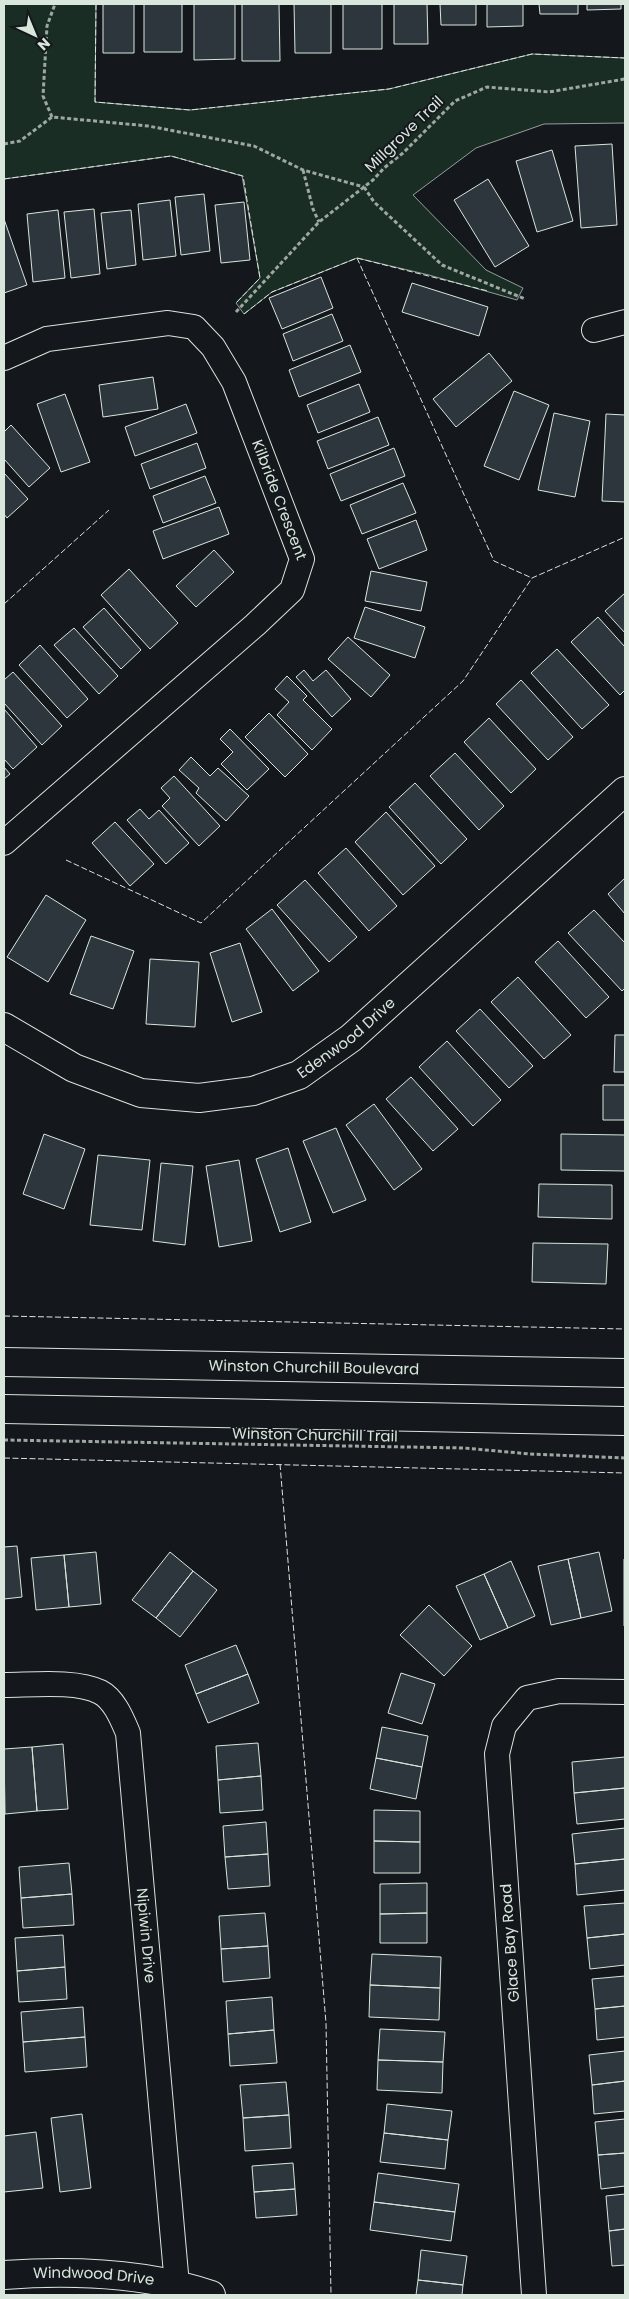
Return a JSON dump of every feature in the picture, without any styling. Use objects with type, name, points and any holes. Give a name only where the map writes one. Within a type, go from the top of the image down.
[{"type":"main road","name":"Edenwood Drive","points":[[4,1028],[74,1068],[141,1093],[200,1098],[254,1091],[299,1075],[351,1038],[625,791]]},
{"type":"main road","name":"Winston Churchill Boulevard","points":[[4,1362],[625,1374]]},
{"type":"main road","points":[[4,1409],[625,1421]]},
{"type":"main road","name":"Windwood Drive","points":[[4,2275],[49,2271],[110,2274],[177,2285],[211,2295]]},
{"type":"street","points":[[594,330],[625,322]]},
{"type":"street","name":"Kilbride Crescent","points":[[4,358],[46,339],[168,323],[194,327],[213,348],[234,382],[302,559],[292,590],[286,596],[4,843]]},
{"type":"street","name":"Nipiwin Drive","points":[[4,1685],[79,1686],[101,1693],[118,1710],[128,1733],[177,2285]]},
{"type":"street","name":"Glace Bay Road","points":[[534,2295],[497,1754],[504,1726],[527,1698],[559,1691],[625,1692]]},
{"type":"path","points":[[4,144],[20,141],[52,117],[43,96],[47,26],[55,4]]},
{"type":"path","name":"Millgrove Trail","points":[[52,117],[148,126],[254,146],[303,170],[364,187],[403,153],[455,101],[487,87],[550,92],[625,79]]},
{"type":"path","points":[[303,170],[313,209],[319,222]]},
{"type":"path","points":[[236,312],[319,222],[364,187],[374,202],[442,264],[525,299]]},
{"type":"path","name":"Winston Churchill Trail","points":[[4,1440],[464,1448],[530,1454],[625,1458]]},
{"type":"green space","points":[[4,4],[96,4],[95,102],[190,110],[389,89],[532,54],[625,58],[625,123],[544,124],[476,148],[413,195],[486,270],[523,288],[517,300],[429,275],[357,258],[272,292],[244,314],[236,303],[260,278],[242,176],[171,156],[4,179]]},
{"type":"building","points":[[103,4],[134,4],[134,53],[103,53]]},
{"type":"building","points":[[144,4],[182,4],[182,52],[144,52]]},
{"type":"building","points":[[194,4],[235,4],[235,59],[194,60]]},
{"type":"building","points":[[242,4],[279,4],[280,61],[242,61]]},
{"type":"building","points":[[294,4],[331,4],[331,53],[295,53]]},
{"type":"building","points":[[343,4],[382,4],[382,49],[343,49]]},
{"type":"building","points":[[394,4],[427,4],[428,44],[394,44]]},
{"type":"building","points":[[440,4],[476,4],[476,25],[441,25]]},
{"type":"building","points":[[487,4],[523,4],[523,26],[487,27]]},
{"type":"building","points":[[539,4],[578,4],[578,14],[540,14]]},
{"type":"building","points":[[587,4],[621,4],[621,9],[587,10]]},
{"type":"building","points":[[612,144],[617,225],[581,228],[575,146]]},
{"type":"building","points":[[552,150],[573,221],[537,232],[516,161]]},
{"type":"building","points":[[488,179],[529,246],[495,267],[454,200]]},
{"type":"building","points":[[204,194],[210,251],[181,255],[175,197]]},
{"type":"building","points":[[170,200],[176,256],[143,260],[138,204]]},
{"type":"building","points":[[244,202],[250,260],[221,263],[215,205]]},
{"type":"building","points":[[94,209],[100,274],[71,278],[64,212]]},
{"type":"building","points":[[58,210],[65,278],[33,282],[27,214]]},
{"type":"building","points":[[131,210],[136,265],[107,269],[101,213]]},
{"type":"building","points":[[4,219],[27,285],[4,293]]},
{"type":"building","points":[[321,277],[333,308],[282,329],[269,298]]},
{"type":"building","points":[[412,283],[488,307],[479,336],[402,312]]},
{"type":"building","points":[[332,314],[343,341],[293,361],[283,334]]},
{"type":"building","points":[[350,345],[361,372],[299,397],[289,370]]},
{"type":"building","points":[[489,353],[512,381],[456,427],[433,399]]},
{"type":"building","points":[[153,377],[158,409],[103,417],[99,385]]},
{"type":"building","points":[[359,384],[370,412],[318,433],[307,405]]},
{"type":"building","points":[[514,391],[549,405],[519,480],[484,466]]},
{"type":"building","points":[[65,394],[90,462],[61,472],[37,404]]},
{"type":"building","points":[[186,404],[197,433],[135,456],[125,427]]},
{"type":"building","points":[[554,413],[590,421],[575,497],[538,490]]},
{"type":"building","points":[[606,414],[625,415],[625,502],[602,501]]},
{"type":"building","points":[[378,417],[389,445],[328,469],[317,441]]},
{"type":"building","points":[[11,425],[50,468],[29,487],[4,459],[4,432]]},
{"type":"building","points":[[197,443],[206,468],[150,489],[141,464]]},
{"type":"building","points":[[394,448],[405,476],[341,501],[330,474]]},
{"type":"building","points":[[4,473],[28,499],[7,518],[4,514]]},
{"type":"building","points":[[205,476],[216,503],[163,523],[153,496]]},
{"type":"building","points":[[403,483],[416,513],[362,534],[350,505]]},
{"type":"building","points":[[219,507],[229,534],[163,559],[153,531]]},
{"type":"building","points":[[416,520],[427,550],[379,569],[367,539]]},
{"type":"building","points":[[214,550],[234,572],[196,607],[176,586]]},
{"type":"building","points":[[129,569],[178,623],[150,649],[101,595]]},
{"type":"building","points":[[371,571],[427,582],[421,611],[365,601]]},
{"type":"building","points":[[625,593],[625,633],[605,611]]},
{"type":"building","points":[[365,607],[425,627],[415,658],[354,638]]},
{"type":"building","points":[[104,608],[141,650],[121,669],[83,627]]},
{"type":"building","points":[[598,617],[625,647],[625,690],[620,695],[571,642]]},
{"type":"building","points":[[74,628],[118,676],[99,694],[54,645]]},
{"type":"building","points":[[348,637],[390,675],[371,697],[328,659]]},
{"type":"building","points":[[40,645],[88,699],[67,718],[19,665]]},
{"type":"building","points":[[557,649],[609,705],[582,729],[531,673]]},
{"type":"building","points":[[304,670],[313,681],[326,670],[351,699],[332,717],[296,677]]},
{"type":"building","points":[[13,672],[62,726],[42,745],[4,703],[4,680]]},
{"type":"building","points":[[287,676],[307,696],[303,700],[332,729],[312,750],[277,715],[289,702],[275,689]]},
{"type":"building","points":[[521,680],[573,737],[548,760],[496,704]]},
{"type":"building","points":[[4,709],[37,747],[13,769],[4,759]]},
{"type":"building","points":[[269,713],[308,754],[285,777],[245,737]]},
{"type":"building","points":[[489,718],[536,769],[511,793],[464,742]]},
{"type":"building","points":[[230,729],[269,769],[247,790],[221,764],[233,752],[220,739]]},
{"type":"building","points":[[455,753],[504,806],[479,830],[430,776]]},
{"type":"building","points":[[191,757],[210,776],[218,768],[249,796],[226,821],[196,793],[199,788],[179,770]]},
{"type":"building","points":[[4,767],[10,774],[4,779]]},
{"type":"building","points":[[174,776],[220,826],[199,846],[162,806],[170,798],[161,788]]},
{"type":"building","points":[[415,783],[467,839],[441,864],[389,807]]},
{"type":"building","points":[[140,809],[149,819],[159,810],[189,843],[166,864],[127,820]]},
{"type":"building","points":[[386,812],[435,866],[403,895],[355,842]]},
{"type":"building","points":[[115,822],[154,864],[130,886],[92,843]]},
{"type":"building","points":[[346,848],[397,906],[369,931],[318,873]]},
{"type":"building","points":[[625,878],[625,914],[608,894]]},
{"type":"building","points":[[305,880],[357,937],[329,962],[277,905]]},
{"type":"building","points":[[46,895],[86,920],[48,982],[7,957]]},
{"type":"building","points":[[272,909],[319,971],[293,991],[246,929]]},
{"type":"building","points":[[594,910],[625,943],[625,988],[622,991],[568,933]]},
{"type":"building","points":[[91,936],[134,951],[113,1009],[70,994]]},
{"type":"building","points":[[558,941],[609,997],[586,1018],[535,962]]},
{"type":"building","points":[[240,943],[262,1012],[232,1022],[210,953]]},
{"type":"building","points":[[150,959],[199,962],[195,1027],[146,1024]]},
{"type":"building","points":[[518,977],[571,1035],[544,1059],[491,1002]]},
{"type":"building","points":[[480,1009],[533,1066],[509,1088],[456,1031]]},
{"type":"building","points":[[615,1035],[625,1035],[625,1072],[614,1072]]},
{"type":"building","points":[[447,1041],[501,1100],[473,1126],[419,1067]]},
{"type":"building","points":[[411,1077],[458,1129],[433,1151],[386,1099]]},
{"type":"building","points":[[603,1085],[625,1085],[625,1120],[603,1120]]},
{"type":"building","points":[[374,1104],[422,1169],[394,1190],[346,1125]]},
{"type":"building","points":[[336,1128],[366,1200],[333,1213],[303,1141]]},
{"type":"building","points":[[44,1134],[85,1149],[64,1209],[23,1194]]},
{"type":"building","points":[[561,1134],[625,1135],[625,1171],[561,1170]]},
{"type":"building","points":[[288,1148],[311,1222],[280,1232],[256,1159]]},
{"type":"building","points":[[98,1155],[150,1160],[142,1230],[90,1225]]},
{"type":"building","points":[[239,1160],[252,1241],[219,1247],[206,1166]]},
{"type":"building","points":[[161,1163],[193,1166],[185,1245],[153,1241]]},
{"type":"building","points":[[539,1184],[612,1185],[612,1219],[538,1217]]},
{"type":"building","points":[[533,1243],[608,1244],[606,1284],[532,1282]]},
{"type":"building","points":[[17,1546],[22,1597],[4,1599],[4,1547]]},
{"type":"building","points":[[96,1552],[101,1604],[69,1607],[64,1555]]},
{"type":"building","points":[[170,1552],[193,1571],[156,1618],[132,1600]]},
{"type":"building","points":[[599,1552],[612,1611],[581,1618],[568,1559]]},
{"type":"building","points":[[64,1555],[69,1607],[36,1610],[31,1558]]},
{"type":"building","points":[[568,1559],[581,1618],[551,1625],[538,1566]]},
{"type":"building","points":[[625,1559],[625,1626],[624,1626]]},
{"type":"building","points":[[511,1561],[535,1616],[508,1628],[484,1574]]},
{"type":"building","points":[[193,1571],[217,1590],[180,1637],[156,1618]]},
{"type":"building","points":[[484,1574],[508,1628],[480,1640],[456,1586]]},
{"type":"building","points":[[429,1605],[472,1646],[444,1676],[400,1635]]},
{"type":"building","points":[[236,1645],[248,1674],[196,1694],[185,1665]]},
{"type":"building","points":[[401,1673],[435,1684],[422,1724],[388,1713]]},
{"type":"building","points":[[248,1674],[259,1703],[208,1723],[196,1694]]},
{"type":"building","points":[[382,1727],[428,1736],[422,1767],[376,1758]]},
{"type":"building","points":[[258,1743],[261,1776],[218,1780],[216,1746]]},
{"type":"building","points":[[63,1744],[68,1809],[37,1811],[32,1747]]},
{"type":"building","points":[[32,1747],[37,1811],[5,1814],[4,1749]]},
{"type":"building","points":[[625,1757],[625,1788],[574,1793],[572,1762]]},
{"type":"building","points":[[376,1758],[422,1767],[416,1799],[370,1789]]},
{"type":"building","points":[[261,1776],[263,1810],[220,1813],[218,1780]]},
{"type":"building","points":[[625,1788],[625,1819],[577,1824],[574,1793]]},
{"type":"building","points":[[374,1810],[420,1811],[420,1842],[374,1841]]},
{"type":"building","points":[[266,1822],[268,1854],[225,1857],[223,1826]]},
{"type":"building","points":[[625,1828],[625,1859],[575,1864],[572,1834]]},
{"type":"building","points":[[374,1841],[420,1842],[420,1873],[374,1873]]},
{"type":"building","points":[[268,1854],[270,1886],[228,1889],[225,1857]]},
{"type":"building","points":[[625,1859],[625,1890],[577,1895],[575,1864]]},
{"type":"building","points":[[69,1863],[72,1894],[21,1898],[19,1867]]},
{"type":"building","points":[[427,1883],[427,1913],[380,1914],[380,1884]]},
{"type":"building","points":[[72,1894],[74,1925],[23,1928],[21,1898]]},
{"type":"building","points":[[625,1903],[625,1934],[587,1938],[584,1906]]},
{"type":"building","points":[[265,1913],[268,1946],[221,1949],[219,1916]]},
{"type":"building","points":[[427,1913],[427,1943],[380,1943],[380,1914]]},
{"type":"building","points":[[625,1934],[625,1965],[590,1969],[587,1938]]},
{"type":"building","points":[[63,1935],[65,1967],[17,1971],[15,1938]]},
{"type":"building","points":[[268,1946],[270,1978],[223,1982],[221,1949]]},
{"type":"building","points":[[372,1954],[441,1957],[440,1988],[370,1985]]},
{"type":"building","points":[[65,1967],[67,1999],[19,2002],[17,1971]]},
{"type":"building","points":[[625,1976],[625,2006],[595,2009],[592,1979]]},
{"type":"building","points":[[370,1985],[440,1988],[439,2020],[369,2017]]},
{"type":"building","points":[[272,1997],[274,2030],[228,2034],[226,2001]]},
{"type":"building","points":[[625,2006],[625,2037],[597,2040],[595,2009]]},
{"type":"building","points":[[83,2007],[85,2037],[23,2042],[21,2012]]},
{"type":"building","points":[[380,2029],[445,2032],[443,2062],[378,2060]]},
{"type":"building","points":[[274,2030],[277,2063],[230,2066],[228,2034]]},
{"type":"building","points":[[85,2037],[87,2067],[25,2072],[23,2042]]},
{"type":"building","points":[[625,2051],[625,2081],[592,2085],[589,2055]]},
{"type":"building","points":[[378,2060],[443,2062],[442,2093],[377,2090]]},
{"type":"building","points":[[625,2081],[625,2111],[594,2114],[592,2085]]},
{"type":"building","points":[[286,2082],[289,2115],[243,2118],[240,2085]]},
{"type":"building","points":[[387,2104],[452,2111],[448,2140],[384,2133]]},
{"type":"building","points":[[82,2114],[91,2188],[60,2192],[51,2118]]},
{"type":"building","points":[[289,2115],[291,2148],[245,2151],[243,2118]]},
{"type":"building","points":[[625,2119],[625,2153],[598,2155],[595,2122]]},
{"type":"building","points":[[36,2132],[43,2188],[4,2192],[4,2136]]},
{"type":"building","points":[[384,2133],[448,2140],[445,2169],[380,2162]]},
{"type":"building","points":[[625,2153],[625,2186],[601,2189],[598,2155]]},
{"type":"building","points":[[293,2163],[295,2189],[254,2192],[252,2166]]},
{"type":"building","points":[[378,2173],[459,2184],[455,2212],[374,2202]]},
{"type":"building","points":[[295,2189],[297,2215],[256,2218],[254,2192]]},
{"type":"building","points":[[625,2194],[625,2229],[609,2231],[606,2196]]},
{"type":"building","points":[[374,2202],[455,2212],[451,2241],[370,2230]]},
{"type":"building","points":[[625,2229],[625,2265],[612,2266],[609,2231]]},
{"type":"building","points":[[421,2250],[467,2256],[463,2285],[418,2280]]},
{"type":"building","points":[[418,2280],[463,2285],[462,2295],[416,2295]]},
{"type":"fence","points":[[96,4],[95,102],[190,110],[389,89],[532,54],[625,58]]},
{"type":"fence","points":[[4,179],[171,156],[243,176],[260,278],[236,303]]},
{"type":"fence","points":[[357,258],[494,561],[532,578]]},
{"type":"fence","points":[[244,314],[272,292],[357,258],[488,291]]},
{"type":"fence","points":[[4,604],[109,510]]},
{"type":"fence","points":[[66,860],[201,923],[463,681],[532,578],[625,537]]},
{"type":"fence","points":[[4,1316],[625,1329]]},
{"type":"fence","points":[[4,1458],[625,1473]]},
{"type":"fence","points":[[280,1464],[326,2023],[331,2295]]}]
